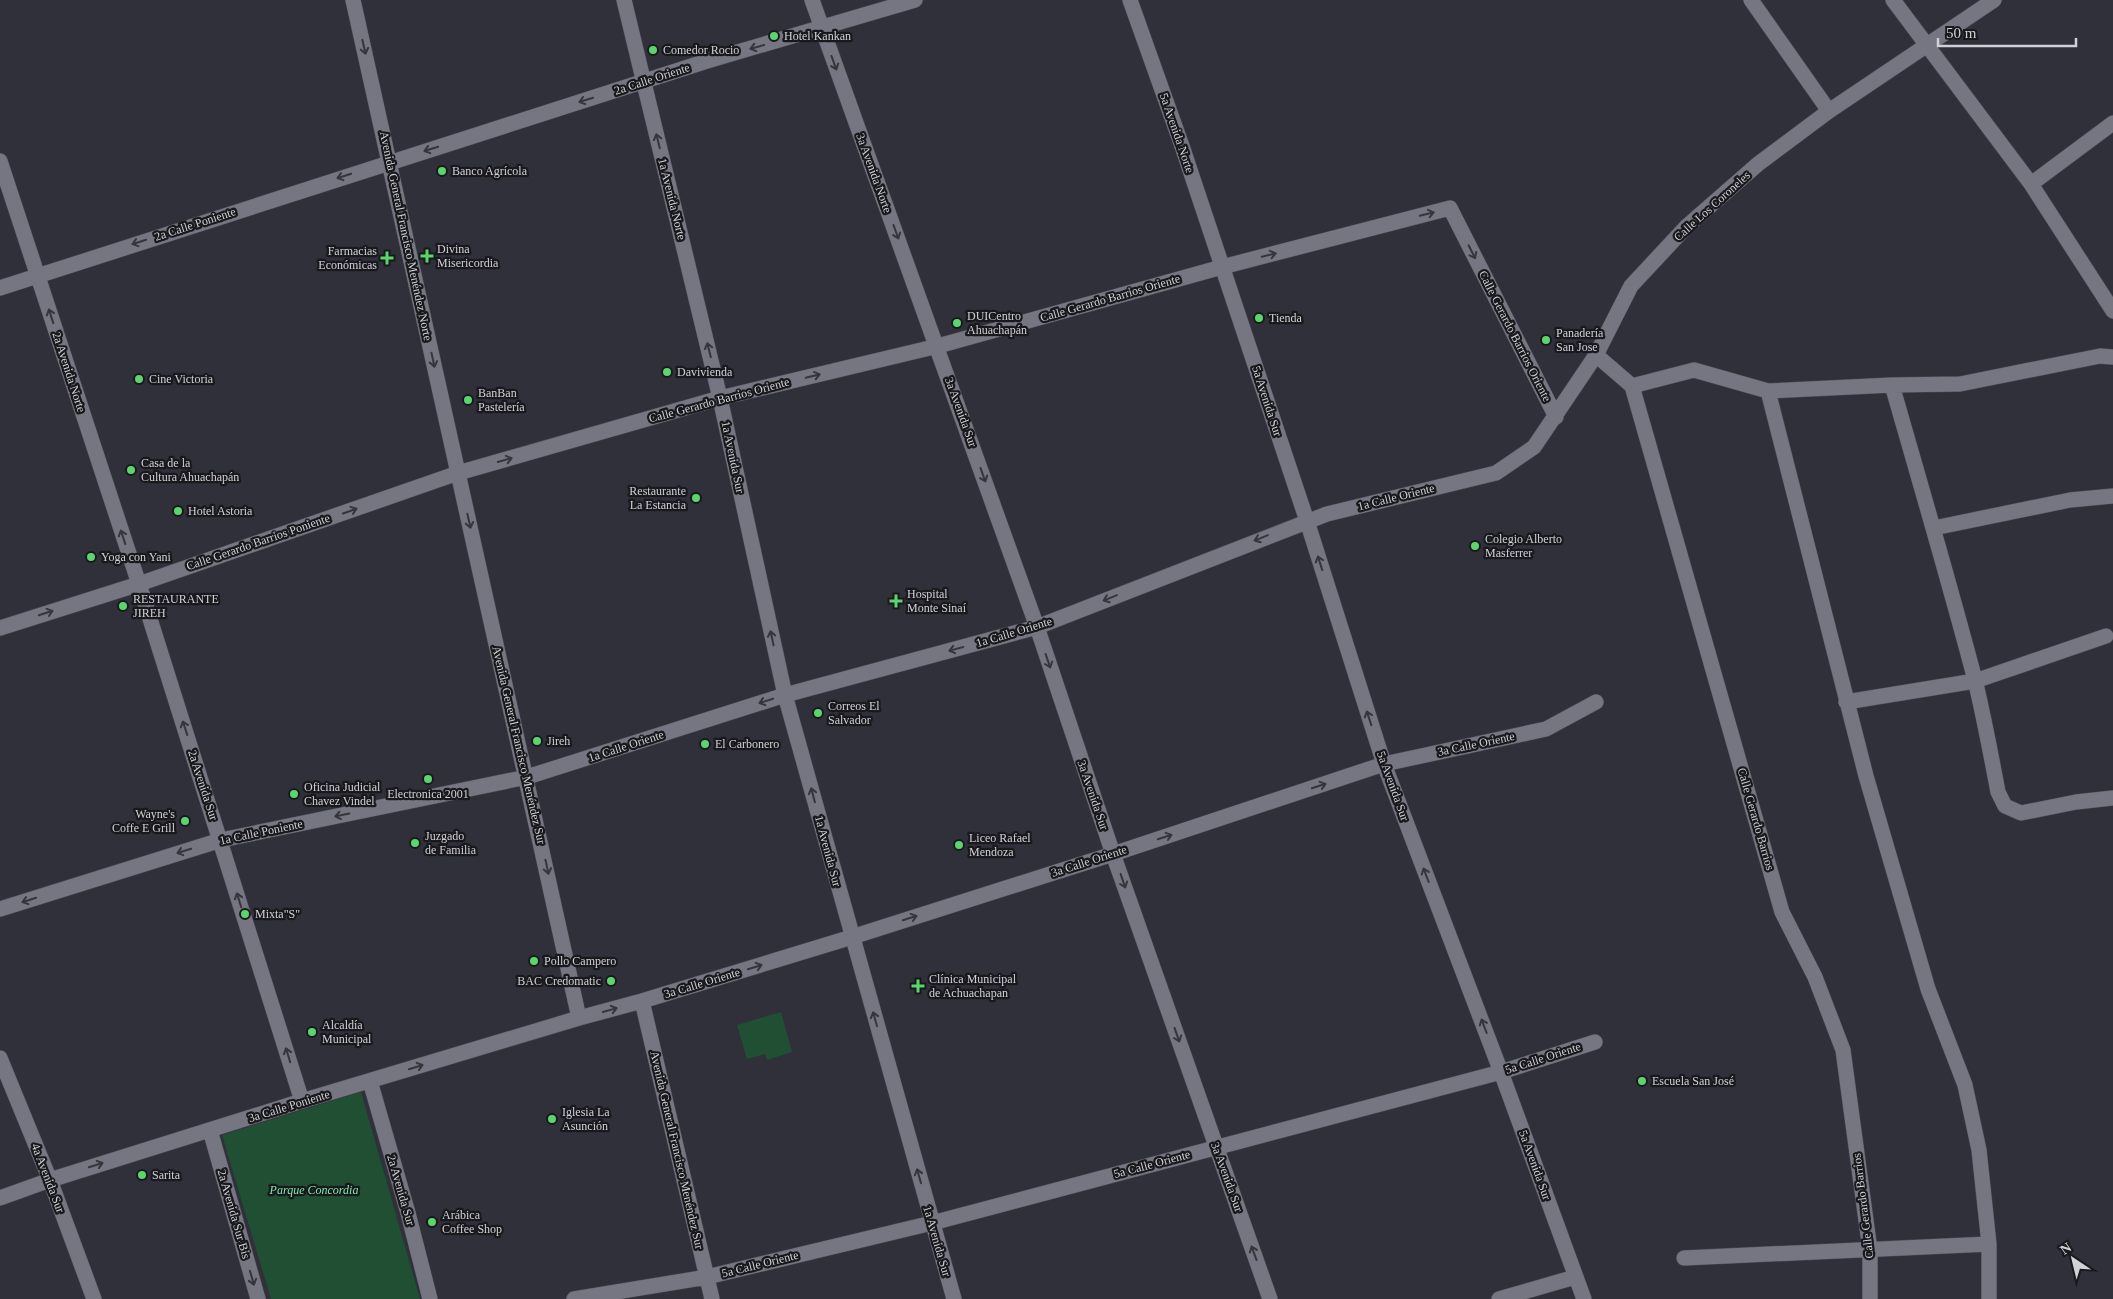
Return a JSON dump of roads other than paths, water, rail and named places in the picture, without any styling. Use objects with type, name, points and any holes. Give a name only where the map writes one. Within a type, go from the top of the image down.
[{"type":"street","name":"Avenida General Francisco Menéndez Norte","points":[[353,0],[458,473]]},
{"type":"street","name":"1a Avenida Norte","points":[[624,0],[720,398]]},
{"type":"street","name":"3a Avenida Norte","points":[[812,0],[938,346]]},
{"type":"street","name":"2a Calle Oriente","points":[[390,161],[706,62],[915,0]]},
{"type":"street","name":"5a Avenida Norte","points":[[1130,0],[1179,137],[1222,267]]},
{"type":"street","points":[[1751,0],[1829,110]]},
{"type":"street","points":[[1893,0],[2031,184],[2113,311]]},
{"type":"street","name":"Calle Los Coroneles","points":[[1496,473],[1534,447],[1596,355],[1631,286],[1686,227],[1758,164],[1829,110],[1994,0]]},
{"type":"street","points":[[2031,184],[2113,123]]},
{"type":"street","name":"2a Avenida Norte","points":[[0,161],[139,584]]},
{"type":"street","name":"2a Calle Poniente","points":[[0,288],[390,161]]},
{"type":"street","name":"Calle Gerardo Barrios Oriente","points":[[458,473],[720,398],[938,346],[1222,267],[1450,208],[1556,417]]},
{"type":"street","name":"5a Avenida Sur","points":[[1222,267],[1307,520],[1384,764],[1501,1072],[1584,1299]]},
{"type":"street","name":"3a Avenida Sur","points":[[938,346],[1037,627],[1113,854],[1270,1299]]},
{"type":"street","points":[[1596,355],[1632,386],[1694,370],[1768,391],[1960,384],[2100,356],[2113,357]]},
{"type":"street","points":[[1892,385],[1934,528],[1975,681],[1998,792],[2005,806],[2021,813],[2076,802],[2113,798]]},
{"type":"street","name":"Calle Gerardo Barrios","points":[[1632,386],[1782,912],[1815,977],[1843,1050],[1870,1250],[1870,1299]]},
{"type":"street","points":[[1768,391],[1846,702],[1928,989],[1965,1085],[1979,1150],[1989,1244],[1989,1299]]},
{"type":"street","name":"1a Avenida Sur","points":[[720,398],[785,695],[954,1299]]},
{"type":"street","name":"Calle Gerardo Barrios Poniente","points":[[0,628],[139,584],[458,473]]},
{"type":"street","name":"Avenida General Francisco Menéndez Sur","points":[[458,473],[579,1018]]},
{"type":"street","name":"1a Calle Oriente","points":[[527,777],[785,695],[1037,627],[1307,520],[1496,473]]},
{"type":"street","points":[[1934,528],[2070,500],[2113,496]]},
{"type":"street","name":"2a Avenida Sur","points":[[139,584],[302,1101]]},
{"type":"street","points":[[1846,702],[1975,681],[2106,636]]},
{"type":"street","name":"3a Calle Oriente","points":[[579,1018],[642,1001],[852,937],[1113,854],[1384,764],[1546,729],[1596,702]]},
{"type":"street","name":"1a Calle Poniente","points":[[0,909],[221,840],[527,777]]},
{"type":"street","name":"Avenida General Francisco Menéndez Sur","points":[[642,1001],[712,1299]]},
{"type":"street","name":"3a Calle Poniente","points":[[0,1198],[50,1180],[302,1101],[579,1018]]},
{"type":"street","name":"5a Calle Oriente","points":[[574,1299],[707,1277],[932,1223],[1501,1072],[1595,1042]]},
{"type":"street","name":"4a Avenida Sur","points":[[0,1058],[50,1180],[94,1299]]},
{"type":"street","name":"2a Avenida Sur","points":[[370,1081],[408,1213],[430,1299]]},
{"type":"street","name":"2a Avenida Sur Bis","points":[[210,1130],[258,1299]]},
{"type":"street","points":[[1684,1258],[1989,1244]]},
{"type":"street","points":[[1499,1299],[1576,1277]]},
{"type":"place","name":"Hotel Kankan","points":[[774,36]]},
{"type":"place","name":"Comedor Rocio","points":[[653,50]]},
{"type":"place","name":"Banco Agrícola","points":[[442,171]]},
{"type":"place","name":"Divina Misericordia","points":[[427,256]]},
{"type":"place","name":"Farmacias Económicas","points":[[387,258]]},
{"type":"place","name":"Tienda","points":[[1259,318]]},
{"type":"place","name":"DUICentro Ahuachapán","points":[[957,323]]},
{"type":"place","name":"Panadería San Jose","points":[[1546,340]]},
{"type":"place","name":"Davivienda","points":[[667,372]]},
{"type":"place","name":"Cine Victoria","points":[[139,379]]},
{"type":"place","name":"BanBan Pastelería","points":[[468,400]]},
{"type":"place","name":"Casa de la Cultura Ahuachapán","points":[[131,470]]},
{"type":"place","name":"Restaurante La Estancia","points":[[696,498]]},
{"type":"place","name":"Hotel Astoria","points":[[178,511]]},
{"type":"place","name":"Colegio Alberto Masferrer","points":[[1475,546]]},
{"type":"place","name":"Yoga con Yani","points":[[91,557]]},
{"type":"place","name":"Hospital Monte Sinaí","points":[[896,601]]},
{"type":"place","name":"RESTAURANTE JIREH","points":[[123,606]]},
{"type":"place","name":"Correos El Salvador","points":[[818,713]]},
{"type":"place","name":"Jireh","points":[[537,741]]},
{"type":"place","name":"El Carbonero","points":[[705,744]]},
{"type":"place","name":"Electronica 2001","points":[[428,779]]},
{"type":"place","name":"Oficina Judicial Chavez Vindel","points":[[294,794]]},
{"type":"place","name":"Wayne's Coffe E Grill","points":[[185,821]]},
{"type":"place","name":"Juzgado de Familia","points":[[415,843]]},
{"type":"place","name":"Liceo Rafael Mendoza","points":[[959,845]]},
{"type":"place","name":"Mixta\"S\"","points":[[245,914]]},
{"type":"place","name":"Pollo Campero","points":[[534,961]]},
{"type":"place","name":"BAC Credomatic","points":[[611,981]]},
{"type":"place","name":"Clínica Municipal de Achuachapan","points":[[918,986]]},
{"type":"place","name":"Alcaldía Municipal","points":[[312,1032]]},
{"type":"place","name":"Escuela San José","points":[[1642,1081]]},
{"type":"place","name":"Iglesia La Asunción","points":[[552,1119]]},
{"type":"place","name":"Sarita","points":[[142,1175]]},
{"type":"place","name":"Arábica Coffee Shop","points":[[432,1222]]},
{"type":"park label","name":"Parque Concordia","points":[[314,1190]]}]
